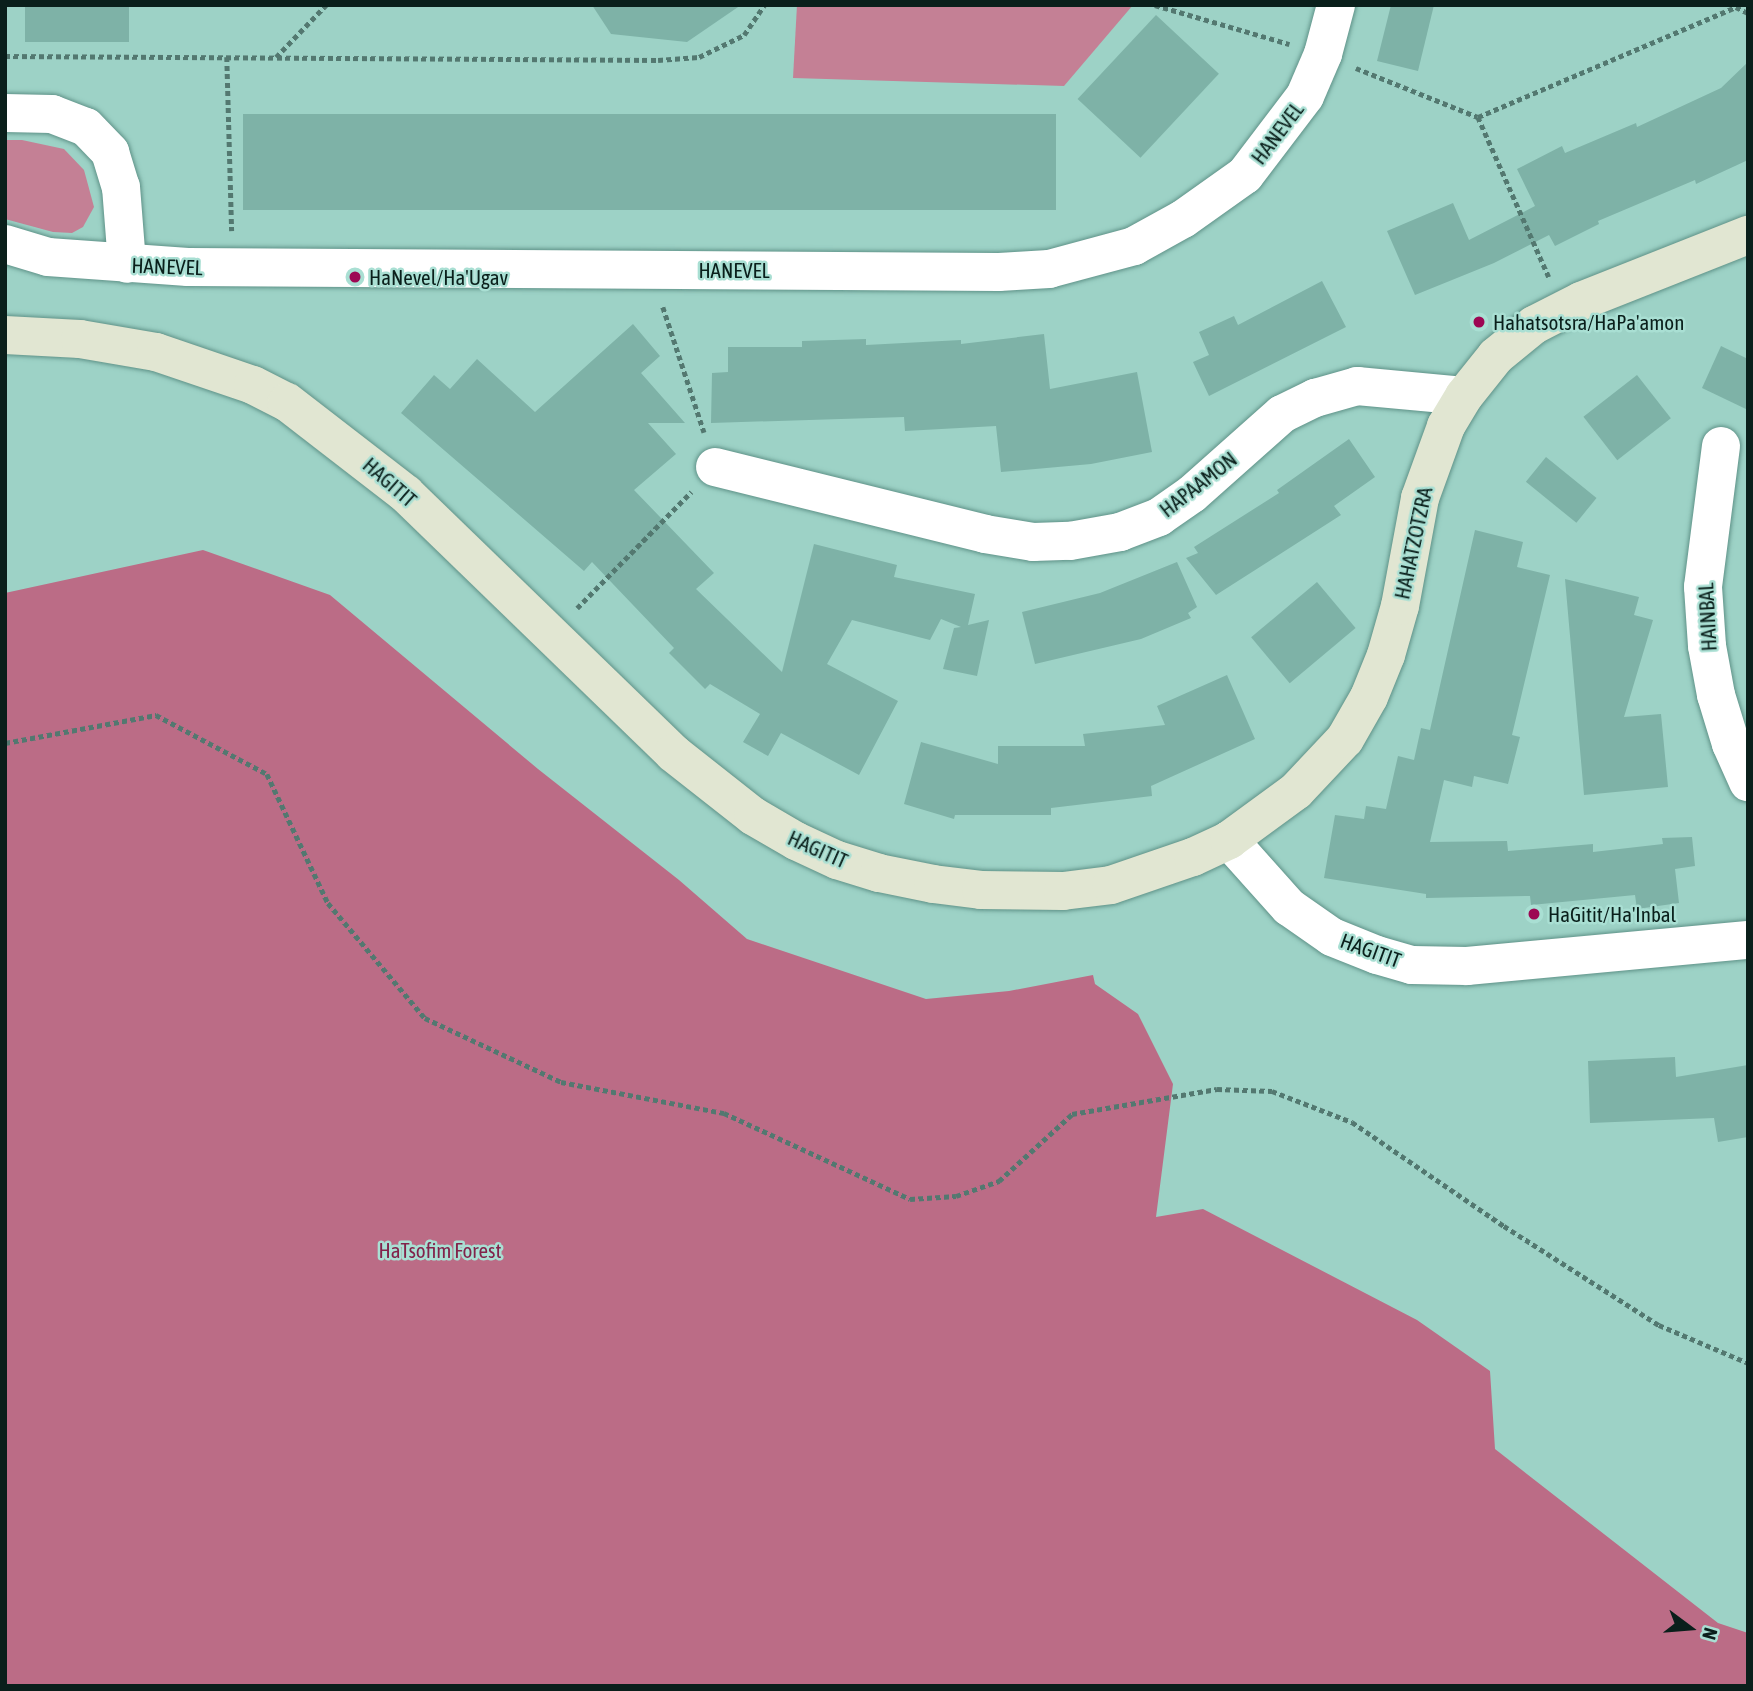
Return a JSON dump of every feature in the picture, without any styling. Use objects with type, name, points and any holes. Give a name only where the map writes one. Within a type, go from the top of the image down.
[{"type":"street","name":"HANEVEL","points":[[5,244],[48,257],[127,264],[233,267],[999,272],[1049,269],[1096,259],[1134,246],[1170,226],[1245,175],[1305,96],[1323,54],[1336,5]]},
{"type":"street","points":[[5,113],[52,114],[63,118],[86,127],[110,152],[121,187],[127,264]]},
{"type":"street","name":"HAHATZOTZRA","points":[[1229,840],[1296,791],[1345,739],[1368,697],[1386,655],[1400,606],[1420,498],[1446,426],[1464,396],[1496,356],[1534,325],[1564,310],[1748,234]]},
{"type":"street","name":"HAGITIT","points":[[5,335],[80,339],[156,352],[253,386],[287,402],[405,494],[673,752],[753,816],[837,860],[879,873],[981,890],[1063,891],[1111,885],[1149,873],[1229,840],[1289,906],[1332,937],[1377,955],[1412,965],[1467,966],[1748,940]]},
{"type":"street","name":"HAPAAMON","points":[[715,467],[985,534],[1032,542],[1070,541],[1120,531],[1159,517],[1192,494],[1282,414],[1315,398],[1357,386],[1464,396]]},
{"type":"street","name":"HAINBAL","points":[[1721,446],[1703,587],[1707,646],[1716,695],[1731,744],[1748,782]]},
{"type":"path","points":[[276,58],[327,5]]},
{"type":"path","points":[[5,56],[657,60],[699,57],[744,34],[764,5]]},
{"type":"path","points":[[1155,5],[1323,54],[1478,117],[1564,310]]},
{"type":"path","points":[[1478,117],[1736,7],[1748,13]]},
{"type":"path","points":[[227,57],[233,267]]},
{"type":"path","points":[[551,635],[715,467],[651,270]]},
{"type":"path","points":[[5,743],[156,715],[267,774],[328,903],[425,1018],[561,1082],[724,1113],[910,1199],[956,1196],[999,1181],[1072,1114],[1217,1089],[1272,1091],[1352,1122],[1504,1226],[1659,1325],[1748,1363]]},
{"type":"shaded area","points":[[797,5],[1133,5],[1064,86],[793,78]]},
{"type":"shaded area","points":[[5,140],[22,140],[64,149],[84,170],[94,207],[83,227],[72,233],[53,232],[5,219]]},
{"type":"green space","name":"HaTsofim Forest","points":[[203,550],[330,595],[538,769],[679,880],[747,939],[926,999],[1009,991],[1093,975],[1095,984],[1138,1014],[1173,1084],[1156,1217],[1203,1209],[1417,1320],[1490,1371],[1495,1449],[1718,1623],[1748,1633],[1748,1686],[5,1686],[5,593]]},
{"type":"building","points":[[25,5],[129,5],[129,42],[25,42]]},
{"type":"building","points":[[592,5],[741,5],[687,42],[611,34]]},
{"type":"building","points":[[1391,5],[1434,5],[1418,71],[1377,61]]},
{"type":"building","points":[[1156,15],[1219,74],[1140,158],[1078,99]]},
{"type":"building","points":[[1748,62],[1748,160],[1696,184],[1695,180],[1598,221],[1599,224],[1555,246],[1549,235],[1494,263],[1415,295],[1387,231],[1453,203],[1469,240],[1535,206],[1517,169],[1562,146],[1565,153],[1636,123],[1637,127],[1721,88]]},
{"type":"building","points":[[243,114],[1056,114],[1056,210],[243,210]]},
{"type":"building","points":[[1322,281],[1346,327],[1209,396],[1193,362],[1209,355],[1199,332],[1234,316],[1238,325]]},
{"type":"building","points":[[633,324],[660,356],[641,373],[685,423],[648,423],[676,454],[634,490],[714,573],[696,589],[782,672],[814,544],[897,565],[894,577],[975,594],[968,625],[989,620],[977,676],[943,669],[954,628],[961,627],[941,619],[930,640],[852,620],[827,664],[898,701],[859,775],[781,733],[768,756],[743,742],[760,714],[710,684],[705,689],[669,653],[674,648],[592,562],[584,571],[401,413],[434,375],[450,389],[477,359],[535,412]]},
{"type":"building","points":[[1044,334],[1050,389],[1137,372],[1152,452],[1091,464],[1001,472],[996,426],[905,431],[904,417],[711,423],[712,373],[728,372],[728,347],[802,347],[802,341],[866,339],[866,345],[961,340],[961,344]]},
{"type":"building","points":[[1721,346],[1748,359],[1748,410],[1702,388]]},
{"type":"building","points":[[1637,375],[1671,418],[1617,460],[1583,417]]},
{"type":"building","points":[[1349,439],[1375,477],[1334,506],[1341,515],[1216,595],[1186,558],[1198,553],[1194,547],[1279,493],[1277,490]]},
{"type":"building","points":[[1546,457],[1597,498],[1576,523],[1526,482]]},
{"type":"building","points":[[1475,530],[1523,542],[1517,567],[1550,575],[1512,735],[1520,737],[1508,784],[1474,776],[1472,787],[1444,780],[1430,842],[1507,841],[1508,851],[1593,844],[1593,852],[1663,844],[1662,838],[1692,837],[1695,866],[1675,869],[1679,903],[1637,909],[1635,895],[1531,905],[1530,896],[1426,898],[1426,894],[1324,878],[1335,815],[1364,819],[1366,806],[1386,809],[1398,756],[1414,760],[1421,728],[1430,730]]},
{"type":"building","points":[[1177,562],[1197,607],[1188,613],[1191,618],[1141,639],[1035,664],[1022,612],[1100,593]]},
{"type":"building","points":[[1565,579],[1639,597],[1634,615],[1653,620],[1624,717],[1661,714],[1668,787],[1584,795]]},
{"type":"building","points":[[1317,582],[1356,628],[1290,683],[1251,637]]},
{"type":"building","points":[[1227,675],[1255,739],[1151,786],[1152,796],[1051,808],[1051,815],[955,815],[954,819],[904,804],[921,742],[998,764],[998,746],[1085,746],[1083,734],[1165,725],[1157,706]]},
{"type":"building","points":[[1675,1057],[1676,1077],[1748,1065],[1748,1137],[1718,1142],[1714,1118],[1590,1123],[1588,1061]]},
{"type":"place","name":"HaNevel/Ha'Ugav","points":[[355,277]]},
{"type":"place","name":"Hahatsotsra/HaPa'amon","points":[[1479,322]]},
{"type":"place","name":"HaGitit/Ha'Inbal","points":[[1534,914]]}]
